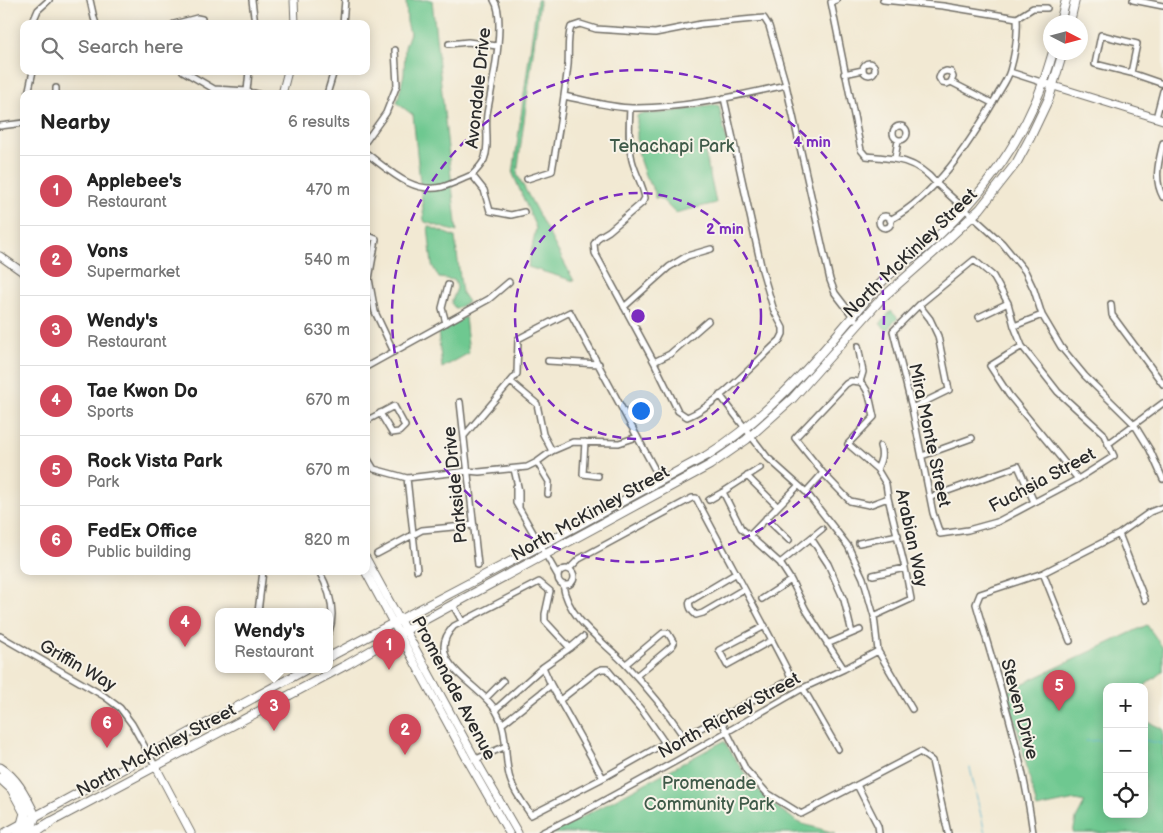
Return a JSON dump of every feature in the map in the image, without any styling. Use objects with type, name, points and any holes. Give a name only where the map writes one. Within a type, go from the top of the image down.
[{"type":"highway","points":[[0,768],[18,784],[35,816],[32,825],[17,833]]},
{"type":"highway","points":[[0,778],[12,789],[25,813],[22,824]]},
{"type":"highway","points":[[35,833],[51,822]]},
{"type":"main road","points":[[294,0],[295,20]]},
{"type":"main road","points":[[1062,15],[1066,0]]},
{"type":"main road","points":[[1072,15],[1075,0]]},
{"type":"main road","name":"North McKinley Street","points":[[333,672],[710,465],[752,436],[793,398],[856,320],[881,282],[926,246],[966,209],[989,182],[1008,156],[1032,112],[1051,60]]},
{"type":"main road","name":"North McKinley Street","points":[[333,655],[706,456],[746,428],[786,391],[856,320],[973,216],[1000,185],[1017,162],[1041,116],[1054,86],[1061,60]]},
{"type":"main road","points":[[283,90],[287,75]]},
{"type":"main road","points":[[1044,83],[1159,119]]},
{"type":"main road","points":[[0,256],[20,271]]},
{"type":"main road","name":"Promenade Avenue","points":[[370,566],[397,622]]},
{"type":"main road","name":"Promenade Avenue","points":[[368,575],[403,632],[509,833]]},
{"type":"main road","name":"North McKinley Street","points":[[5,833],[299,673]]},
{"type":"main road","name":"North McKinley Street","points":[[30,833],[331,673]]},
{"type":"main road","name":"Promenade Avenue","points":[[472,761],[518,833]]},
{"type":"main road","name":"Griffin Way","points":[[156,767],[191,833]]},
{"type":"street","points":[[34,20],[38,10],[49,0]]},
{"type":"street","points":[[90,0],[95,20]]},
{"type":"street","points":[[252,0],[254,20]]},
{"type":"street","points":[[343,20],[345,0]]},
{"type":"street","name":"Avondale Drive","points":[[472,176],[483,162],[486,150],[487,116],[500,24],[494,0]]},
{"type":"street","points":[[883,0],[943,6],[1017,18],[1033,8],[1047,8]]},
{"type":"street","points":[[1133,0],[1163,6]]},
{"type":"street","points":[[833,1],[844,74],[860,150],[866,156],[894,158],[918,166],[927,172],[936,183],[1002,244],[1026,271],[1042,314],[1061,347],[1086,376],[1134,424],[1150,450],[1163,480]]},
{"type":"street","points":[[189,20],[197,18],[202,20]]},
{"type":"street","points":[[527,179],[552,171],[570,48],[568,34],[572,27],[580,24],[596,29],[655,33],[701,24],[764,18],[769,26],[786,85],[830,280],[835,293],[856,320]]},
{"type":"street","points":[[890,220],[918,201],[936,183],[972,139],[1010,72],[1016,41],[1017,18]]},
{"type":"street","points":[[1131,73],[1137,44],[1101,35],[1095,64],[1131,73],[1163,84]]},
{"type":"street","points":[[449,44],[468,42],[497,46]]},
{"type":"street","points":[[370,136],[386,114],[397,85],[395,50]]},
{"type":"street","points":[[844,74],[863,70]]},
{"type":"street","points":[[1010,72],[1044,83]]},
{"type":"street","points":[[29,90],[32,75]]},
{"type":"street","points":[[193,75],[214,89],[230,90]]},
{"type":"street","points":[[246,90],[249,75]]},
{"type":"street","points":[[328,90],[333,75]]},
{"type":"street","points":[[951,82],[992,104]]},
{"type":"street","points":[[564,96],[630,108],[664,107],[724,98],[786,85]]},
{"type":"street","points":[[1159,119],[1163,91]]},
{"type":"street","points":[[630,108],[631,158],[644,190],[645,198],[642,204],[599,237],[594,244],[595,253],[654,362],[678,411],[687,417],[696,414],[720,395],[780,340],[783,334],[783,328],[774,311],[762,270],[724,98]]},
{"type":"street","points":[[0,126],[20,124]]},
{"type":"street","points":[[894,158],[898,140]]},
{"type":"street","points":[[1163,143],[1162,154],[1156,173],[1163,197]]},
{"type":"street","points":[[370,156],[406,182],[420,188],[442,187],[472,176],[484,190],[490,211],[511,215],[524,212]]},
{"type":"street","points":[[370,237],[376,239],[370,273]]},
{"type":"street","points":[[624,307],[669,267],[688,256],[711,249]]},
{"type":"street","points":[[912,408],[949,390],[938,336],[930,319],[919,305],[974,260],[993,276],[1008,304],[1022,346],[1058,392],[1103,433],[1108,444],[1163,402]]},
{"type":"street","points":[[370,365],[489,299],[509,282]]},
{"type":"street","points":[[370,284],[375,312],[394,352]]},
{"type":"street","points":[[446,323],[442,308],[448,285]]},
{"type":"street","points":[[979,317],[1008,304]]},
{"type":"street","points":[[1111,304],[1112,315],[1163,384]]},
{"type":"street","name":"Mira Monte Street","points":[[919,305],[893,332],[912,408],[933,513],[940,534]]},
{"type":"street","points":[[464,436],[517,374],[518,339],[570,312],[654,468]]},
{"type":"street","points":[[1014,326],[1042,314]]},
{"type":"street","points":[[654,362],[670,354],[708,321]]},
{"type":"street","points":[[858,346],[863,372],[860,382],[851,381],[846,384],[795,438],[823,473],[850,501],[869,505],[888,498]]},
{"type":"street","points":[[1022,346],[990,366],[1009,395],[1078,479]]},
{"type":"street","points":[[548,362],[598,364]]},
{"type":"street","points":[[511,382],[537,404],[543,434],[552,451]]},
{"type":"street","name":"Arabian Way","points":[[860,382],[866,387],[874,418],[848,444],[877,470],[886,484],[911,599],[874,616]]},
{"type":"street","points":[[720,395],[767,457],[806,492],[848,546],[863,578],[874,616],[878,651],[912,709]]},
{"type":"street","name":"Parkside Drive","points":[[460,402],[478,565]]},
{"type":"street","points":[[370,419],[394,406],[405,426],[399,432],[392,433],[380,414]]},
{"type":"street","points":[[370,463],[374,470],[407,478],[468,471],[514,469],[527,467],[552,451],[573,442],[619,443],[637,437]]},
{"type":"street","points":[[922,456],[972,438]]},
{"type":"street","points":[[585,442],[583,474],[598,476]]},
{"type":"street","name":"Fuchsia Street","points":[[940,534],[968,530],[997,522],[1078,479],[1114,456],[1108,444]]},
{"type":"street","points":[[877,470],[882,454],[880,446]]},
{"type":"street","points":[[537,462],[549,482],[548,494]]},
{"type":"street","points":[[931,497],[1018,466],[1034,502]]},
{"type":"street","points":[[709,500],[760,468]]},
{"type":"street","points":[[514,469],[516,503],[563,585],[576,614],[597,639],[626,664],[684,737],[792,679],[696,498],[692,498],[579,559],[569,569],[561,570],[558,576]]},
{"type":"street","points":[[806,492],[823,473]]},
{"type":"street","points":[[747,476],[777,506]]},
{"type":"street","points":[[407,478],[417,570]]},
{"type":"street","points":[[750,535],[798,486]]},
{"type":"street","points":[[723,492],[741,528],[780,563],[806,610],[844,670]]},
{"type":"street","points":[[1070,641],[1044,573],[1120,534],[1150,512],[1163,507]]},
{"type":"street","points":[[766,518],[789,540]]},
{"type":"street","points":[[377,554],[422,530],[474,525]]},
{"type":"street","points":[[780,563],[822,528]]},
{"type":"street","points":[[1120,534],[1146,600]]},
{"type":"street","points":[[859,543],[898,535]]},
{"type":"street","points":[[811,538],[828,564],[844,600],[852,633]]},
{"type":"street","points":[[874,575],[905,568]]},
{"type":"street","points":[[563,585],[568,585],[574,580],[574,572],[569,569]]},
{"type":"street","name":"Steven Drive","points":[[1032,833],[1028,799],[1018,750],[976,604],[980,594],[1044,573]]},
{"type":"street","points":[[735,574],[690,601],[693,613],[696,615],[703,613],[744,589]]},
{"type":"street","points":[[258,608],[263,575]]},
{"type":"street","points":[[321,575],[330,597],[330,608]]},
{"type":"street","points":[[762,599],[791,580]]},
{"type":"street","points":[[560,700],[596,671],[608,669],[644,713],[665,743],[553,805],[531,815],[520,799],[509,776],[502,724],[496,709],[452,667],[446,656],[445,643],[447,636],[454,626],[539,582],[550,591],[544,614],[546,621],[570,648]]},
{"type":"street","points":[[453,605],[462,621]]},
{"type":"street","points":[[765,626],[719,650],[727,665],[772,640]]},
{"type":"street","points":[[827,644],[860,630]]},
{"type":"street","points":[[626,664],[663,633],[668,633],[672,637],[674,643],[672,646],[636,676]]},
{"type":"street","name":"Griffin Way","points":[[0,636],[104,696],[120,708],[132,724],[156,767]]},
{"type":"street","points":[[496,709],[543,667],[570,648],[583,636]]},
{"type":"street","name":"North Richey Street","points":[[541,833],[583,812],[803,688],[844,670],[878,651]]},
{"type":"street","points":[[543,667],[551,685],[603,778]]},
{"type":"street","points":[[486,698],[503,681]]},
{"type":"street","points":[[502,724],[551,685]]},
{"type":"street","points":[[803,688],[838,749]]},
{"type":"street","points":[[720,718],[746,770],[767,793],[801,814],[921,753],[932,761],[948,833]]},
{"type":"street","points":[[472,761],[506,746]]},
{"type":"street","points":[[857,785],[878,826],[879,833]]},
{"type":"green space","points":[[406,0],[432,0],[457,232],[425,222],[424,220],[413,115],[397,103],[404,74],[405,47],[410,33],[407,22]]},
{"type":"green space","points":[[537,0],[540,0],[517,174],[574,281],[528,267],[536,228],[513,174]]},
{"type":"green space","name":"Tehachapi Park","points":[[719,106],[728,147],[705,152],[716,203],[675,213],[660,198],[655,198],[655,192],[646,178],[640,161],[637,141],[637,116],[639,114],[662,113]]},
{"type":"green space","points":[[428,226],[455,237],[462,293],[468,302],[456,309],[451,303],[457,288],[455,280],[439,278],[432,265]]},
{"type":"green space","points":[[891,311],[898,318],[888,331],[880,324]]},
{"type":"green space","points":[[465,317],[469,353],[442,368],[438,332]]},
{"type":"green space","points":[[1147,625],[1163,648],[1163,671],[1148,683],[1103,683],[1103,818],[1148,818],[1148,722],[1163,729],[1163,833],[1073,833],[1076,819],[1085,802],[1075,800],[1037,808],[1018,731],[1005,692]]},
{"type":"green space","name":"Promenade Community Park","points":[[724,741],[751,783],[774,805],[799,823],[835,833],[552,833]]},
{"type":"waterway","points":[[1086,741],[1103,740]]},
{"type":"waterway","points":[[1148,741],[1163,744]]},
{"type":"waterway","points":[[970,768],[985,833]]},
{"type":"place","name":"Tae Kwon Do","points":[[185,647]]},
{"type":"place","name":"Applebee's","points":[[389,670]]},
{"type":"place","name":"Rock Vista Park","points":[[1059,711]]},
{"type":"place","name":"Wendy's","points":[[274,731]]},
{"type":"place","name":"FedEx Office","points":[[107,748]]},
{"type":"place","name":"Vons","points":[[405,755]]}]
